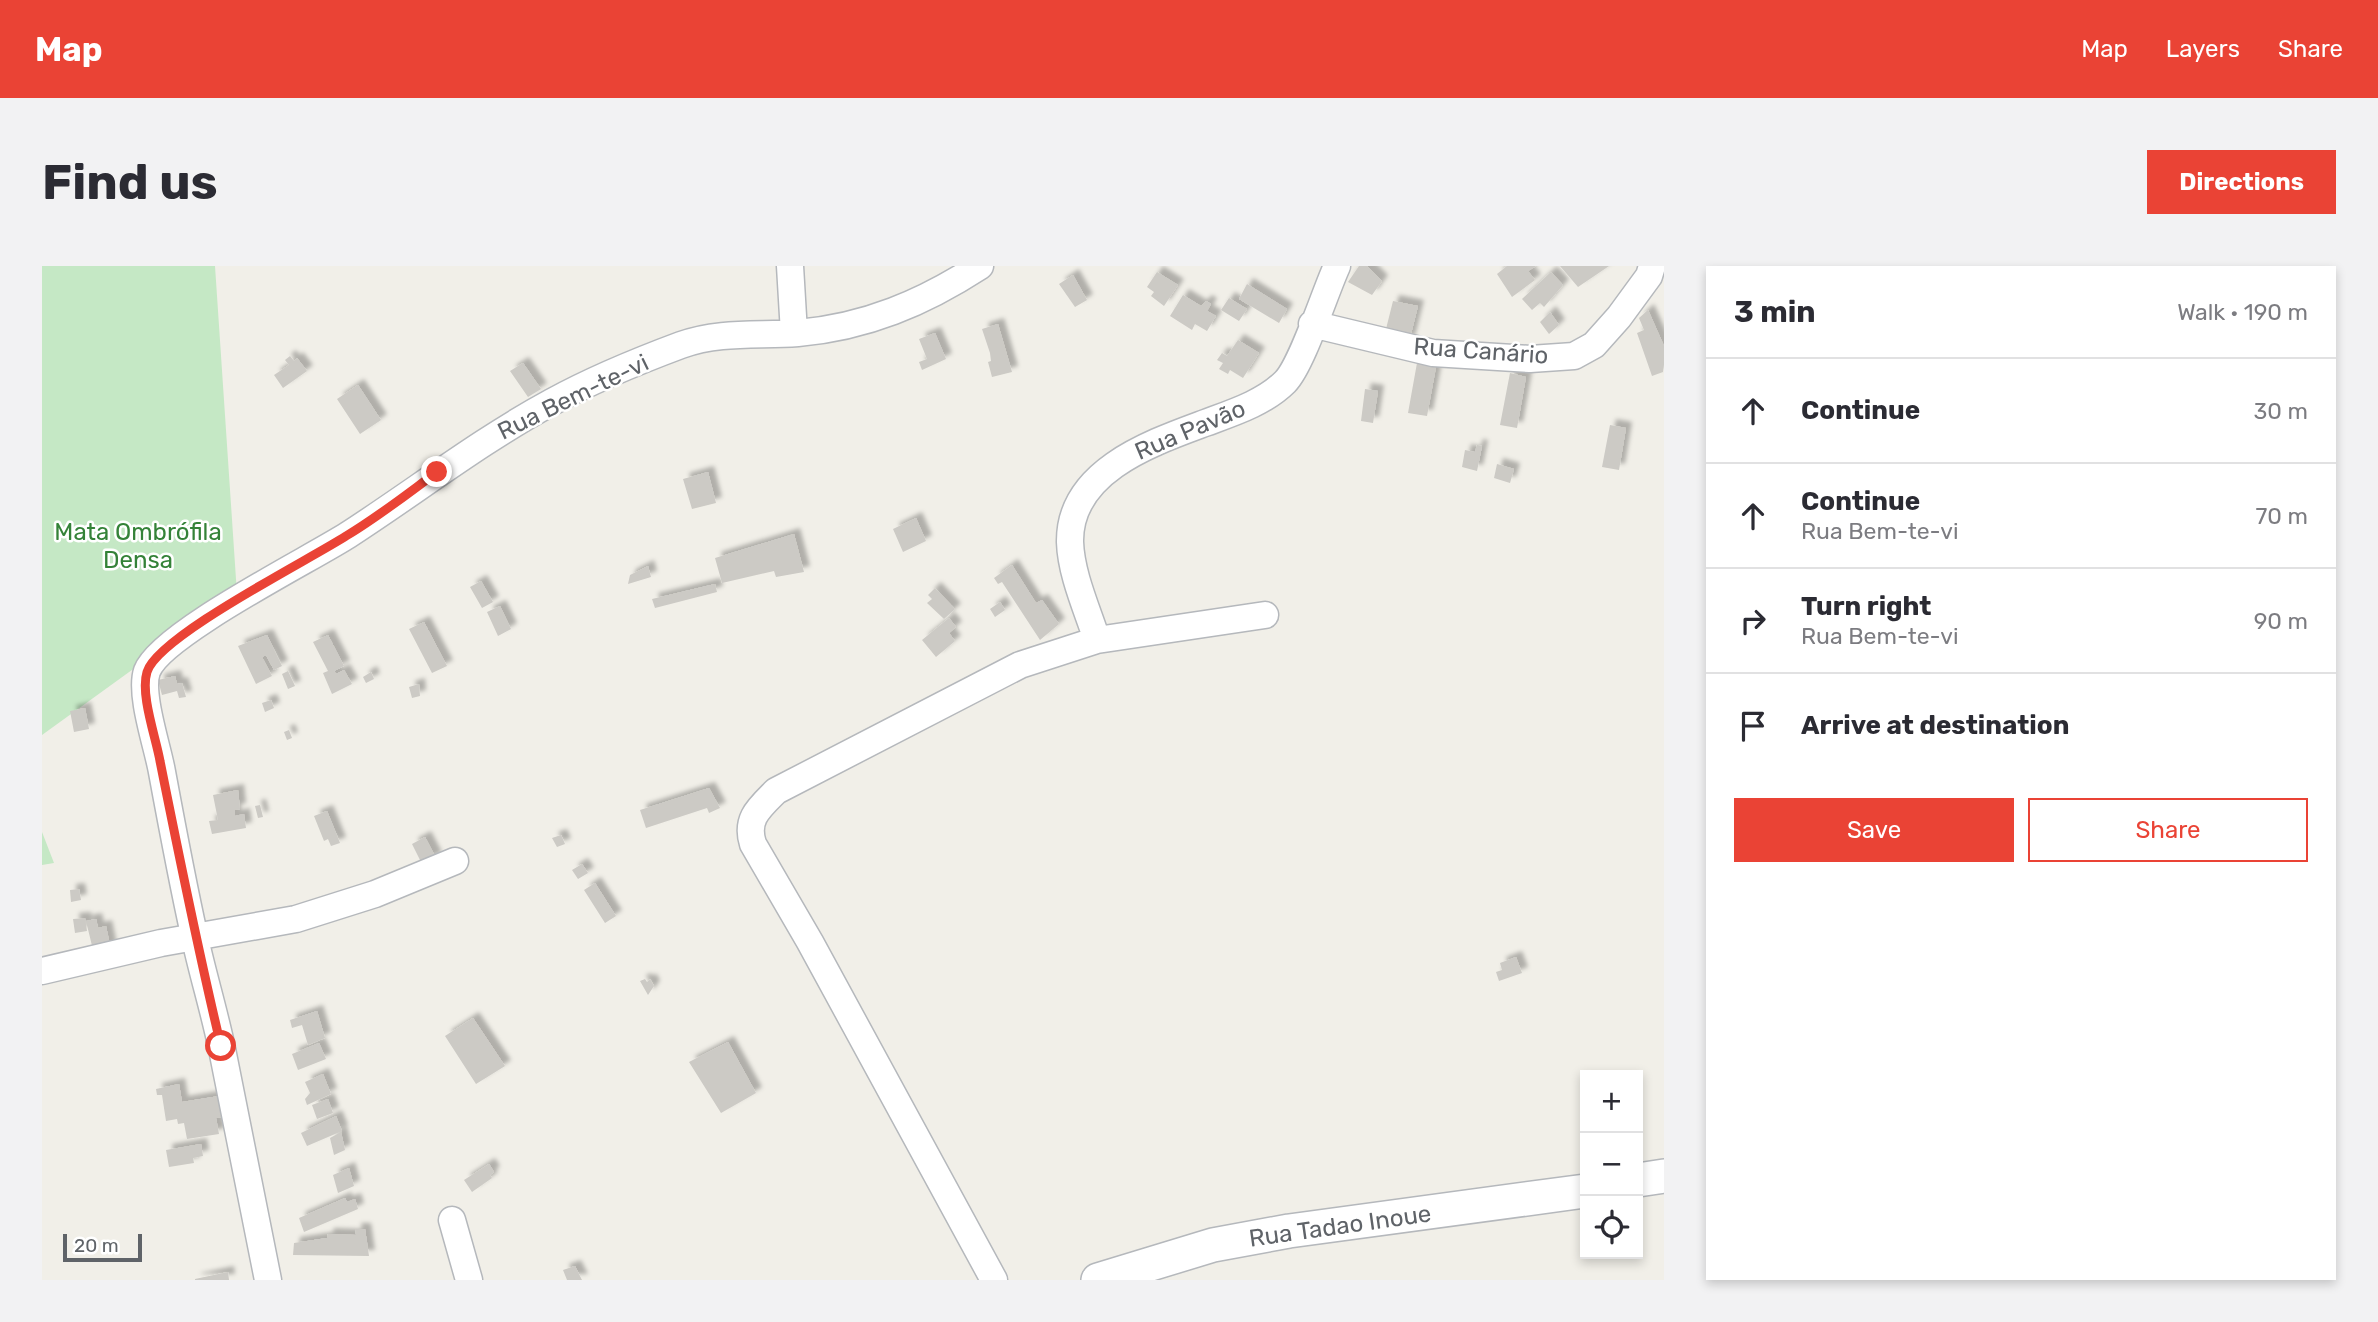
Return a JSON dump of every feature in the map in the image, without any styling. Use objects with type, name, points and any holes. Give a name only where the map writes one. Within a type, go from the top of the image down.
[{"type":"street","points":[[790,266],[794,333]]},
{"type":"street","name":"Rua Bem-te-vi","points":[[268,1280],[221,1046],[194,937],[146,686],[147,671],[166,648],[235,601],[346,537],[468,451],[556,400],[683,345],[717,335],[794,333],[846,327],[887,315],[937,295],[980,266]]},
{"type":"street","name":"Rua Pavão","points":[[1097,640],[1070,542],[1075,514],[1090,489],[1113,465],[1147,444],[1252,405],[1286,381],[1297,364],[1337,266]]},
{"type":"street","name":"Rua Canário","points":[[1312,324],[1433,353],[1530,359],[1574,356],[1594,345],[1619,317],[1649,276],[1652,266]]},
{"type":"street","points":[[994,1280],[810,942],[753,844],[748,829],[757,810],[776,791],[1020,665],[1097,640],[1265,615]]},
{"type":"street","points":[[42,971],[194,937],[296,919],[375,894],[456,861]]},
{"type":"street","points":[[1643,1179],[1664,1175]]},
{"type":"street","name":"Rua Tadao Inoue","points":[[1098,1280],[1225,1243],[1580,1192]]},
{"type":"street","points":[[452,1220],[469,1280]]},
{"type":"green space","name":"Mata Ombrófila Densa","points":[[42,266],[215,266],[237,594],[42,735]]},
{"type":"green space","points":[[42,832],[54,863],[42,865]]},
{"type":"building","points":[[1359,266],[1367,266],[1382,281],[1372,295],[1348,282]]},
{"type":"building","points":[[1507,266],[1536,266],[1528,271],[1535,280],[1512,297],[1497,274]]},
{"type":"building","points":[[1560,266],[1609,266],[1578,287]]},
{"type":"building","points":[[1157,272],[1178,285],[1164,306],[1151,296],[1154,292],[1147,287]]},
{"type":"building","points":[[1551,272],[1563,285],[1544,307],[1540,303],[1532,310],[1522,299]]},
{"type":"building","points":[[1073,275],[1087,300],[1075,307],[1059,284]]},
{"type":"building","points":[[1247,284],[1287,309],[1279,323],[1239,299]]},
{"type":"building","points":[[1183,295],[1201,306],[1206,301],[1211,304],[1207,311],[1216,316],[1207,331],[1195,324],[1192,330],[1170,316]]},
{"type":"building","points":[[1229,298],[1247,309],[1239,321],[1221,310]]},
{"type":"building","points":[[1393,301],[1418,306],[1409,342],[1384,337]]},
{"type":"building","points":[[1648,310],[1664,346],[1663,372],[1652,376],[1637,333],[1644,330],[1639,318]]},
{"type":"building","points":[[1550,312],[1559,325],[1549,334],[1540,322]]},
{"type":"building","points":[[998,324],[1012,372],[992,377],[988,362],[991,361],[990,353],[982,329]]},
{"type":"building","points":[[935,333],[946,359],[922,370],[919,362],[927,359],[919,339]]},
{"type":"building","points":[[1238,340],[1259,353],[1243,378],[1230,370],[1228,374],[1219,369],[1223,363],[1217,360],[1222,353],[1227,356]]},
{"type":"building","points":[[290,356],[294,361],[297,358],[307,371],[283,388],[274,375],[289,365],[285,360]]},
{"type":"building","points":[[523,363],[541,389],[528,397],[510,371]]},
{"type":"building","points":[[1417,363],[1436,367],[1427,416],[1408,413]]},
{"type":"building","points":[[1510,373],[1526,377],[1517,428],[1500,425]]},
{"type":"building","points":[[358,385],[381,420],[360,434],[337,399]]},
{"type":"building","points":[[1365,389],[1378,391],[1373,423],[1361,421]]},
{"type":"building","points":[[1610,425],[1626,428],[1619,470],[1602,467]]},
{"type":"building","points":[[1477,445],[1482,446],[1477,471],[1462,467],[1465,450],[1475,452]]},
{"type":"building","points":[[1497,464],[1514,469],[1510,483],[1494,478]]},
{"type":"building","points":[[708,472],[716,503],[692,509],[683,479]]},
{"type":"building","points":[[916,518],[926,541],[903,552],[893,529]]},
{"type":"building","points":[[794,534],[804,572],[776,577],[774,571],[722,583],[715,558]]},
{"type":"building","points":[[1012,565],[1036,603],[1042,600],[1059,624],[1040,640],[1002,582],[998,584],[994,578]]},
{"type":"building","points":[[648,566],[651,577],[628,584],[630,575]]},
{"type":"building","points":[[481,581],[493,602],[482,608],[470,587]]},
{"type":"building","points":[[715,584],[717,592],[655,608],[652,599]]},
{"type":"building","points":[[935,588],[955,609],[944,619],[927,603],[932,599],[928,595]]},
{"type":"building","points":[[1000,602],[1005,610],[995,617],[990,609]]},
{"type":"building","points":[[500,606],[511,629],[498,636],[487,612]]},
{"type":"building","points":[[949,618],[956,627],[949,633],[955,641],[936,657],[922,640]]},
{"type":"building","points":[[424,622],[447,666],[432,673],[409,629]]},
{"type":"building","points":[[267,635],[282,666],[274,670],[266,655],[262,657],[272,676],[256,684],[238,646]]},
{"type":"building","points":[[328,635],[344,666],[334,671],[336,674],[344,670],[352,684],[332,694],[323,673],[328,671],[313,642]]},
{"type":"building","points":[[288,671],[295,686],[288,689],[282,674]]},
{"type":"building","points":[[371,672],[374,679],[366,683],[363,677]]},
{"type":"building","points":[[175,676],[177,684],[182,683],[186,697],[179,698],[177,691],[162,695],[158,680]]},
{"type":"building","points":[[419,684],[420,696],[412,698],[409,687]]},
{"type":"building","points":[[271,700],[274,708],[265,712],[262,703]]},
{"type":"building","points":[[85,708],[89,729],[74,732],[70,711]]},
{"type":"building","points":[[289,730],[292,738],[287,740],[284,732]]},
{"type":"building","points":[[709,788],[720,808],[709,813],[707,808],[646,828],[640,810]]},
{"type":"building","points":[[238,790],[240,809],[235,810],[235,816],[244,814],[246,828],[212,834],[209,821],[218,820],[213,795]]},
{"type":"building","points":[[260,805],[263,817],[258,818],[255,806]]},
{"type":"building","points":[[327,811],[340,843],[331,846],[328,839],[324,841],[314,816]]},
{"type":"building","points":[[561,835],[565,844],[557,847],[552,838]]},
{"type":"building","points":[[425,837],[436,858],[422,864],[412,844]]},
{"type":"building","points":[[582,864],[588,873],[578,879],[572,870]]},
{"type":"building","points":[[595,883],[616,916],[605,923],[584,890]]},
{"type":"building","points":[[79,889],[81,900],[71,902],[70,890]]},
{"type":"building","points":[[85,918],[87,931],[75,933],[73,919]]},
{"type":"building","points":[[96,919],[98,928],[106,926],[111,950],[94,954],[86,921]]},
{"type":"building","points":[[1516,957],[1522,973],[1499,981],[1496,972],[1502,970],[1500,963]]},
{"type":"building","points":[[645,979],[647,982],[650,979],[654,986],[648,995],[640,981]]},
{"type":"building","points":[[317,1011],[325,1038],[308,1045],[302,1025],[292,1028],[290,1020]]},
{"type":"building","points":[[473,1018],[505,1066],[476,1084],[445,1036]]},
{"type":"building","points":[[728,1042],[756,1093],[721,1113],[689,1062]]},
{"type":"building","points":[[319,1043],[326,1059],[298,1070],[292,1054]]},
{"type":"building","points":[[323,1074],[331,1094],[307,1105],[305,1099],[310,1093],[305,1082]]},
{"type":"building","points":[[179,1084],[182,1102],[219,1096],[221,1117],[216,1118],[219,1134],[187,1139],[184,1123],[178,1124],[177,1119],[166,1121],[162,1095],[157,1095],[156,1089]]},
{"type":"building","points":[[328,1099],[333,1113],[317,1119],[312,1105]]},
{"type":"building","points":[[336,1116],[342,1131],[307,1146],[301,1133]]},
{"type":"building","points":[[341,1132],[345,1150],[334,1155],[330,1138]]},
{"type":"building","points":[[201,1144],[203,1156],[193,1158],[194,1163],[169,1167],[166,1150]]},
{"type":"building","points":[[489,1164],[494,1172],[490,1175],[492,1178],[472,1192],[464,1180]]},
{"type":"building","points":[[349,1168],[354,1186],[338,1193],[333,1175]]},
{"type":"building","points":[[345,1198],[347,1202],[355,1199],[358,1209],[304,1232],[299,1218]]},
{"type":"building","points":[[355,1229],[365,1229],[369,1256],[293,1255],[294,1243],[327,1238],[328,1234],[356,1235]]},
{"type":"building","points":[[575,1266],[582,1280],[567,1280],[563,1270]]},
{"type":"building","points":[[228,1272],[229,1280],[195,1280],[195,1279]]},
{"type":"route","points":[[221,1046],[194,937],[151,720],[146,686],[147,671],[166,648],[207,619],[346,537],[437,472]]}]
